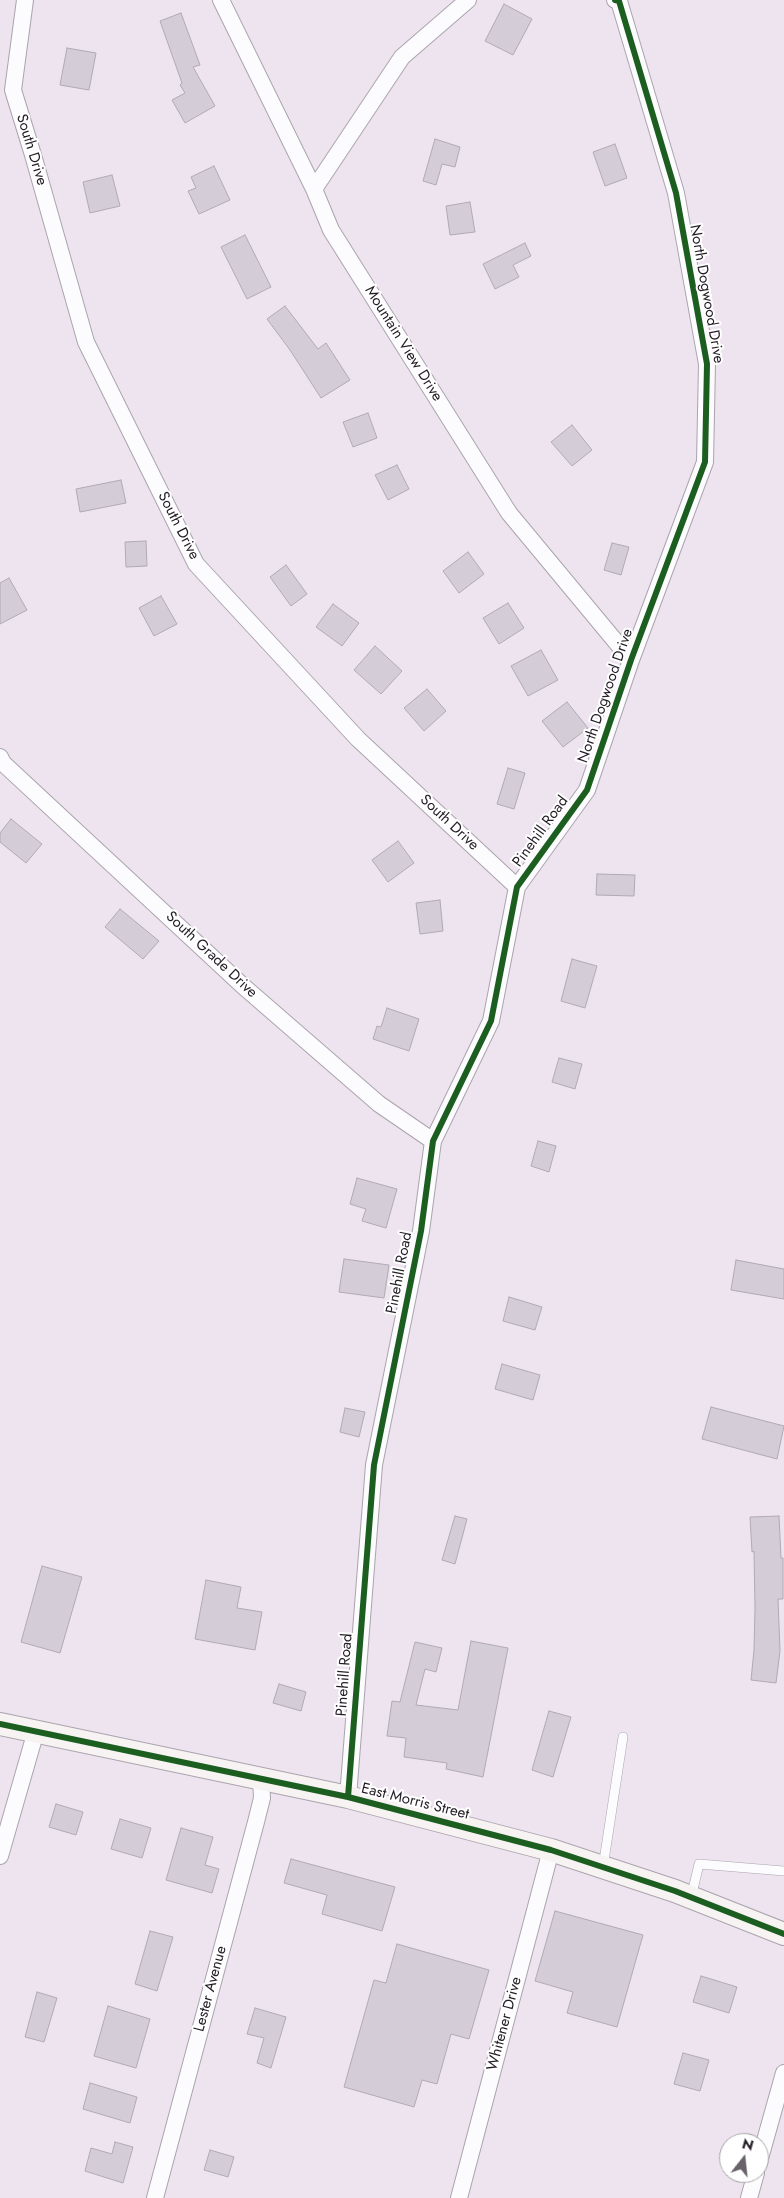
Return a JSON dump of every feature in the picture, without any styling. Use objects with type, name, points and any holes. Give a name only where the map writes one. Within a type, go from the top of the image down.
[{"type":"main road","name":"East Morris Street","points":[[0,1724],[36,1730],[348,1797],[551,1850],[691,1898],[784,1934]]},
{"type":"street","points":[[6,91],[25,0]]},
{"type":"street","name":"Mountain View Drive","points":[[221,0],[314,189],[331,230],[509,513],[631,660]]},
{"type":"street","points":[[314,189],[402,57],[468,0]]},
{"type":"street","name":"North Dogwood Drive","points":[[587,790],[631,660],[704,462],[708,364],[676,193],[619,0]]},
{"type":"street","name":"South Drive","points":[[6,91],[33,155],[86,342],[196,564],[358,739],[517,887]]},
{"type":"street","name":"South Grade Drive","points":[[1,764],[244,986],[379,1104],[433,1141]]},
{"type":"street","name":"Pinehill Road","points":[[348,1797],[374,1465],[421,1231],[433,1141],[491,1021],[517,887],[587,790]]},
{"type":"street","points":[[0,1856],[36,1730]]},
{"type":"street","name":"Lester Avenue","points":[[155,2198],[256,1822],[262,1798],[261,1779]]},
{"type":"street","name":"Whitener Drive","points":[[459,2198],[551,1850]]},
{"type":"street","points":[[767,2133],[784,2073]]},
{"type":"street","points":[[749,2198],[753,2183]]},
{"type":"lane","points":[[603,1867],[623,1737]]},
{"type":"lane","points":[[691,1898],[699,1864],[784,1871]]},
{"type":"building","points":[[504,4],[532,19],[513,55],[485,41]]},
{"type":"building","points":[[181,13],[200,65],[193,67],[215,106],[185,123],[172,100],[185,93],[180,85],[182,83],[160,21]]},
{"type":"building","points":[[67,48],[96,53],[89,90],[60,85]]},
{"type":"building","points":[[435,139],[460,147],[455,167],[442,164],[436,185],[423,181]]},
{"type":"building","points":[[615,144],[627,178],[605,186],[593,152]]},
{"type":"building","points":[[214,166],[230,200],[199,214],[188,191],[196,188],[191,177]]},
{"type":"building","points":[[112,175],[120,206],[90,213],[83,182]]},
{"type":"building","points":[[470,202],[475,232],[450,235],[446,206]]},
{"type":"building","points":[[245,235],[271,287],[247,299],[221,247]]},
{"type":"building","points":[[525,243],[531,256],[513,265],[519,277],[495,289],[483,264]]},
{"type":"building","points":[[285,306],[318,349],[326,343],[350,380],[321,398],[267,319]]},
{"type":"building","points":[[368,413],[377,438],[353,447],[343,422]]},
{"type":"building","points":[[572,425],[592,450],[572,466],[551,442]]},
{"type":"building","points":[[397,465],[409,489],[388,500],[375,475]]},
{"type":"building","points":[[121,480],[126,503],[80,512],[76,489]]},
{"type":"building","points":[[146,541],[147,566],[126,567],[125,542]]},
{"type":"building","points":[[612,543],[629,547],[621,575],[604,570]]},
{"type":"building","points":[[468,552],[484,574],[459,593],[443,571]]},
{"type":"building","points":[[286,565],[307,594],[291,606],[270,577]]},
{"type":"building","points":[[9,578],[27,610],[0,624],[0,583]]},
{"type":"building","points":[[161,596],[177,624],[154,636],[139,608]]},
{"type":"building","points":[[508,603],[524,628],[499,644],[483,618]]},
{"type":"building","points":[[333,604],[359,623],[342,646],[316,627]]},
{"type":"building","points":[[375,646],[402,671],[381,694],[354,670]]},
{"type":"building","points":[[541,650],[558,680],[528,696],[511,666]]},
{"type":"building","points":[[427,689],[446,711],[424,731],[404,708]]},
{"type":"building","points":[[567,702],[588,728],[563,747],[542,721]]},
{"type":"building","points":[[508,768],[525,773],[514,809],[497,804]]},
{"type":"building","points":[[11,819],[42,844],[26,863],[0,842],[0,833]]},
{"type":"building","points":[[398,841],[414,863],[388,882],[372,860]]},
{"type":"building","points":[[597,874],[635,875],[634,896],[596,895]]},
{"type":"building","points":[[440,900],[443,931],[420,934],[416,903]]},
{"type":"building","points":[[120,909],[159,941],[143,959],[105,927]]},
{"type":"building","points":[[572,959],[597,966],[585,1008],[561,1001]]},
{"type":"building","points":[[387,1008],[419,1019],[409,1051],[373,1039],[377,1026],[381,1027]]},
{"type":"building","points":[[559,1058],[582,1064],[575,1089],[552,1082]]},
{"type":"building","points":[[538,1141],[556,1146],[549,1172],[531,1166]]},
{"type":"building","points":[[357,1178],[397,1189],[386,1228],[362,1221],[366,1209],[350,1204]]},
{"type":"building","points":[[344,1259],[389,1265],[384,1298],[339,1292]]},
{"type":"building","points":[[736,1260],[784,1269],[784,1299],[731,1290]]},
{"type":"building","points":[[509,1297],[542,1307],[535,1330],[503,1321]]},
{"type":"building","points":[[502,1364],[540,1375],[533,1400],[495,1389]]},
{"type":"building","points":[[711,1407],[784,1426],[777,1459],[702,1439]]},
{"type":"building","points":[[345,1408],[365,1412],[359,1437],[340,1432]]},
{"type":"building","points":[[455,1516],[467,1519],[455,1564],[442,1560]]},
{"type":"building","points":[[779,1516],[781,1558],[783,1558],[783,1599],[778,1599],[780,1651],[776,1683],[751,1680],[755,1608],[754,1551],[752,1552],[750,1517]]},
{"type":"building","points":[[42,1566],[82,1577],[60,1653],[21,1642]]},
{"type":"building","points":[[206,1580],[241,1587],[237,1608],[262,1612],[255,1650],[195,1639]]},
{"type":"building","points":[[471,1641],[508,1648],[483,1777],[446,1769],[447,1763],[404,1757],[406,1738],[387,1736],[392,1701],[400,1702],[415,1642],[442,1648],[436,1672],[425,1669],[416,1705],[458,1710]]},
{"type":"building","points":[[279,1684],[306,1692],[301,1711],[273,1703]]},
{"type":"building","points":[[549,1711],[571,1717],[553,1777],[532,1770]]},
{"type":"building","points":[[56,1804],[83,1812],[76,1835],[49,1827]]},
{"type":"building","points":[[120,1819],[151,1828],[142,1858],[111,1849]]},
{"type":"building","points":[[181,1828],[213,1837],[205,1865],[219,1869],[212,1893],[166,1880]]},
{"type":"building","points":[[291,1859],[395,1887],[382,1931],[322,1914],[327,1895],[284,1883]]},
{"type":"building","points":[[555,1911],[643,1935],[617,2027],[567,2013],[573,1992],[535,1981]]},
{"type":"building","points":[[150,1931],[173,1937],[157,1991],[135,1984]]},
{"type":"building","points":[[397,1944],[489,1970],[469,2039],[451,2034],[437,2084],[422,2080],[414,2107],[344,2087],[374,1980],[386,1983]]},
{"type":"building","points":[[701,1976],[737,1987],[729,2013],[693,2002]]},
{"type":"building","points":[[37,1992],[57,1998],[44,2042],[25,2037]]},
{"type":"building","points":[[108,2006],[150,2019],[136,2068],[94,2056]]},
{"type":"building","points":[[255,2008],[286,2017],[271,2068],[257,2063],[264,2038],[247,2034]]},
{"type":"building","points":[[683,2053],[709,2060],[700,2091],[674,2084]]},
{"type":"building","points":[[90,2083],[137,2097],[130,2123],[83,2109]]},
{"type":"building","points":[[115,2142],[133,2147],[123,2183],[85,2171],[91,2148],[112,2154]]},
{"type":"building","points":[[210,2150],[234,2157],[228,2177],[204,2170]]},
{"type":"cycle path","points":[[348,1797],[374,1465],[421,1231],[433,1141],[491,1021],[517,887],[587,790],[631,660],[705,462],[707,364],[676,193],[619,1],[615,0]]},
{"type":"cycle path","points":[[0,1724],[348,1797],[551,1850],[675,1891],[784,1934]]}]
